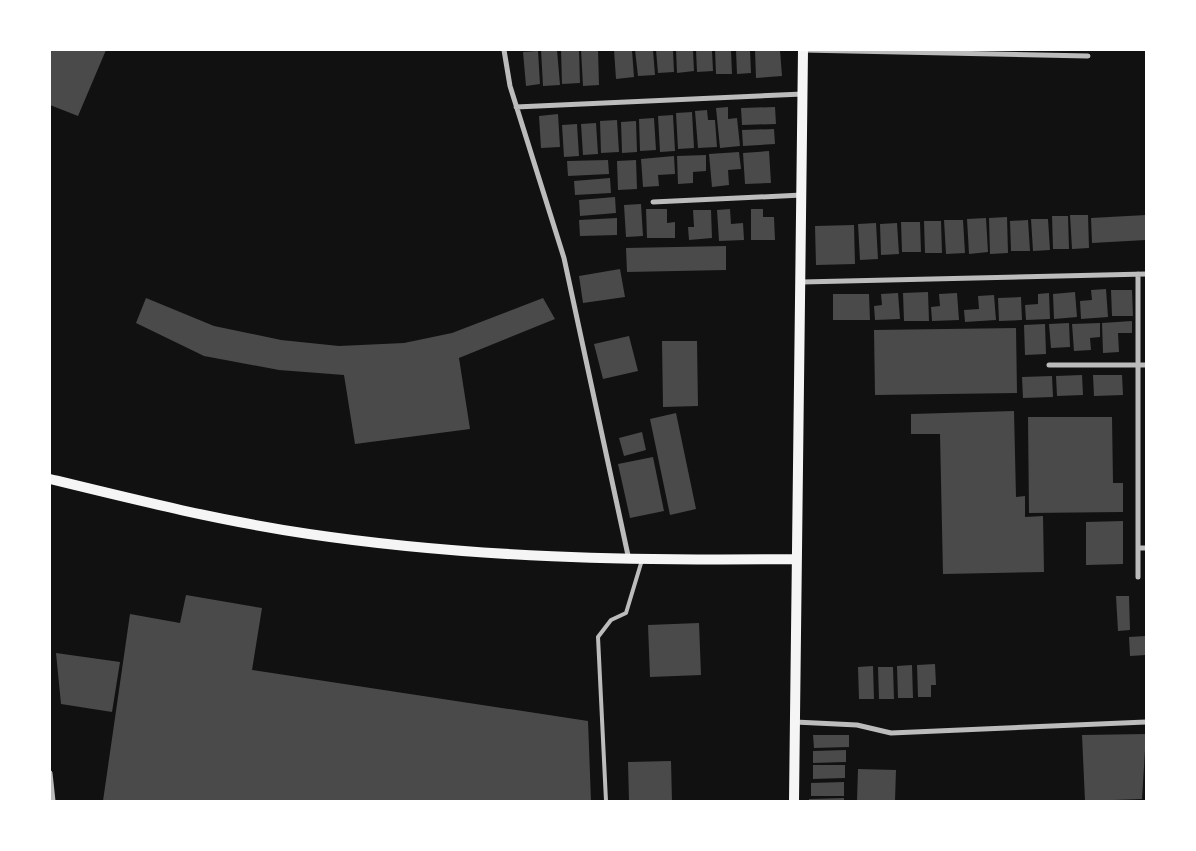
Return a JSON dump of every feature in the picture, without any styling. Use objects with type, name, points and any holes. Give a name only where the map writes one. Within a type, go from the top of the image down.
[{"type":"main road","points":[[794,801],[796,559],[802,282],[803,50]]},
{"type":"main road","points":[[50,479],[174,510],[309,534],[464,552],[629,560],[796,559]]},
{"type":"street","points":[[504,50],[516,108],[564,258],[629,560]]},
{"type":"street","points":[[803,50],[1088,56]]},
{"type":"street","points":[[516,108],[803,94]]},
{"type":"street","points":[[653,202],[802,195]]},
{"type":"street","points":[[1138,274],[1140,365],[1138,577]]},
{"type":"street","points":[[802,282],[1146,274]]},
{"type":"street","points":[[1049,365],[1146,365]]},
{"type":"street","points":[[1139,452],[1146,452]]},
{"type":"street","points":[[1138,548],[1146,548]]},
{"type":"street","points":[[795,722],[857,725],[891,733],[1146,722]]},
{"type":"street","points":[[50,773],[53,801]]},
{"type":"lane","points":[[606,801],[598,637],[611,620],[626,613],[642,560]]},
{"type":"building","points":[[50,50],[106,50],[78,116],[50,105]]},
{"type":"building","points":[[541,50],[557,50],[560,85],[543,86]]},
{"type":"building","points":[[561,50],[579,50],[580,83],[562,84]]},
{"type":"building","points":[[581,50],[598,50],[599,85],[583,86]]},
{"type":"building","points":[[614,50],[632,50],[634,77],[616,79]]},
{"type":"building","points":[[635,50],[653,50],[655,75],[638,76]]},
{"type":"building","points":[[656,50],[673,50],[674,72],[658,73]]},
{"type":"building","points":[[676,50],[693,50],[694,71],[677,73]]},
{"type":"building","points":[[696,50],[712,50],[713,71],[697,72]]},
{"type":"building","points":[[715,50],[731,50],[732,74],[716,74]]},
{"type":"building","points":[[736,50],[750,50],[751,73],[737,74]]},
{"type":"building","points":[[755,50],[780,50],[782,76],[756,78]]},
{"type":"building","points":[[538,51],[540,84],[526,86],[523,52]]},
{"type":"building","points":[[728,107],[728,119],[737,118],[740,146],[720,148],[716,108]]},
{"type":"building","points":[[775,107],[776,124],[742,125],[741,108]]},
{"type":"building","points":[[707,110],[708,120],[715,120],[717,147],[698,148],[695,111]]},
{"type":"building","points":[[692,112],[694,148],[678,149],[676,113]]},
{"type":"building","points":[[558,114],[560,147],[541,148],[539,116]]},
{"type":"building","points":[[673,115],[675,151],[660,152],[658,116]]},
{"type":"building","points":[[654,118],[656,150],[640,151],[639,119]]},
{"type":"building","points":[[617,120],[619,152],[601,153],[600,121]]},
{"type":"building","points":[[636,121],[637,152],[622,153],[621,122]]},
{"type":"building","points":[[596,123],[598,154],[583,155],[581,124]]},
{"type":"building","points":[[577,124],[579,156],[564,157],[562,125]]},
{"type":"building","points":[[774,129],[775,144],[743,146],[742,130]]},
{"type":"building","points":[[769,151],[771,183],[745,184],[743,153]]},
{"type":"building","points":[[739,152],[741,169],[728,170],[729,185],[712,187],[709,154]]},
{"type":"building","points":[[706,155],[706,171],[693,172],[693,183],[678,184],[677,156]]},
{"type":"building","points":[[674,156],[675,174],[658,175],[659,186],[643,187],[641,159]]},
{"type":"building","points":[[608,160],[609,174],[568,176],[567,161]]},
{"type":"building","points":[[636,160],[637,189],[618,190],[617,161]]},
{"type":"building","points":[[610,178],[611,193],[575,195],[574,181]]},
{"type":"building","points":[[615,197],[616,213],[580,216],[579,200]]},
{"type":"building","points":[[641,204],[643,236],[626,237],[624,205]]},
{"type":"building","points":[[646,209],[667,209],[667,223],[675,222],[675,238],[647,238]]},
{"type":"building","points":[[730,209],[731,224],[743,223],[744,240],[719,241],[717,210]]},
{"type":"building","points":[[751,209],[763,209],[763,217],[774,217],[775,240],[751,240]]},
{"type":"building","points":[[693,210],[711,210],[712,238],[689,240],[688,227],[694,227]]},
{"type":"building","points":[[1070,215],[1088,215],[1089,248],[1072,249]]},
{"type":"building","points":[[1146,215],[1146,240],[1092,243],[1091,218]]},
{"type":"building","points":[[1052,216],[1068,216],[1069,249],[1053,249]]},
{"type":"building","points":[[1007,217],[1008,253],[990,254],[989,218]]},
{"type":"building","points":[[617,218],[617,235],[580,236],[579,220]]},
{"type":"building","points":[[986,218],[988,252],[969,254],[967,219]]},
{"type":"building","points":[[1031,219],[1048,219],[1050,250],[1033,251]]},
{"type":"building","points":[[944,220],[963,220],[965,253],[946,254]]},
{"type":"building","points":[[1028,220],[1030,251],[1011,251],[1010,221]]},
{"type":"building","points":[[924,221],[941,221],[942,253],[925,253]]},
{"type":"building","points":[[901,222],[920,222],[921,252],[902,252]]},
{"type":"building","points":[[876,223],[878,259],[860,260],[858,224]]},
{"type":"building","points":[[897,223],[899,254],[881,255],[880,224]]},
{"type":"building","points":[[854,225],[855,264],[816,265],[815,226]]},
{"type":"building","points":[[726,246],[726,270],[627,272],[626,248]]},
{"type":"building","points":[[620,269],[625,297],[583,303],[579,276]]},
{"type":"building","points":[[1106,289],[1108,317],[1081,319],[1080,301],[1092,300],[1091,290]]},
{"type":"building","points":[[1111,290],[1132,290],[1133,316],[1112,316]]},
{"type":"building","points":[[928,292],[929,321],[904,321],[903,293]]},
{"type":"building","points":[[1075,292],[1077,317],[1054,319],[1053,294]]},
{"type":"building","points":[[898,293],[900,319],[875,320],[874,306],[882,305],[881,294]]},
{"type":"building","points":[[957,293],[959,320],[932,321],[931,307],[940,306],[939,294]]},
{"type":"building","points":[[1049,293],[1050,319],[1026,320],[1025,305],[1038,304],[1038,294]]},
{"type":"building","points":[[833,294],[869,294],[870,320],[833,320]]},
{"type":"building","points":[[994,295],[996,320],[965,322],[964,310],[979,309],[978,296]]},
{"type":"building","points":[[1021,297],[1022,320],[999,321],[998,298]]},
{"type":"building","points":[[146,298],[214,326],[281,340],[339,346],[404,343],[452,333],[543,298],[555,319],[459,358],[470,429],[355,444],[344,375],[279,370],[204,356],[136,323]]},
{"type":"building","points":[[1132,321],[1132,333],[1118,333],[1119,352],[1103,353],[1102,323]]},
{"type":"building","points":[[1069,323],[1070,347],[1051,348],[1049,324]]},
{"type":"building","points":[[1100,323],[1100,337],[1090,338],[1091,350],[1074,351],[1072,324]]},
{"type":"building","points":[[1045,324],[1046,354],[1025,355],[1024,325]]},
{"type":"building","points":[[1016,328],[1017,393],[875,395],[874,330]]},
{"type":"building","points":[[629,336],[638,371],[603,379],[594,344]]},
{"type":"building","points":[[662,341],[697,341],[698,406],[663,407]]},
{"type":"building","points":[[1082,375],[1083,395],[1057,396],[1056,376]]},
{"type":"building","points":[[1093,375],[1122,375],[1123,395],[1094,396]]},
{"type":"building","points":[[1052,376],[1053,397],[1023,398],[1022,377]]},
{"type":"building","points":[[1014,411],[1016,497],[1025,496],[1025,517],[1043,516],[1044,572],[943,574],[940,434],[911,434],[911,414]]},
{"type":"building","points":[[676,413],[696,509],[670,515],[650,419]]},
{"type":"building","points":[[1028,417],[1112,417],[1113,483],[1123,483],[1123,512],[1029,513]]},
{"type":"building","points":[[642,432],[646,450],[624,456],[619,438]]},
{"type":"building","points":[[653,457],[664,511],[630,518],[618,464]]},
{"type":"building","points":[[1123,521],[1123,564],[1086,565],[1086,522]]},
{"type":"building","points":[[186,595],[262,608],[252,670],[588,721],[591,801],[103,801],[130,614],[180,623]]},
{"type":"building","points":[[1116,596],[1129,596],[1130,630],[1118,631]]},
{"type":"building","points":[[699,623],[701,675],[650,677],[648,625]]},
{"type":"building","points":[[1146,636],[1146,655],[1130,656],[1129,637]]},
{"type":"building","points":[[56,653],[120,662],[112,712],[61,704]]},
{"type":"building","points":[[935,664],[936,685],[931,685],[931,697],[918,697],[917,665]]},
{"type":"building","points":[[912,665],[913,698],[898,698],[897,666]]},
{"type":"building","points":[[873,666],[874,699],[859,699],[858,667]]},
{"type":"building","points":[[878,667],[893,667],[894,699],[879,699]]},
{"type":"building","points":[[1146,734],[1142,799],[1085,801],[1082,735]]},
{"type":"building","points":[[813,735],[849,735],[849,747],[814,748]]},
{"type":"building","points":[[846,750],[846,762],[813,763],[813,751]]},
{"type":"building","points":[[671,761],[672,801],[629,801],[628,762]]},
{"type":"building","points":[[813,765],[845,765],[845,778],[813,779]]},
{"type":"building","points":[[858,769],[896,770],[895,801],[857,801]]},
{"type":"building","points":[[844,782],[844,796],[811,796],[811,783]]},
{"type":"building","points":[[844,798],[844,801],[809,801],[809,799]]}]
